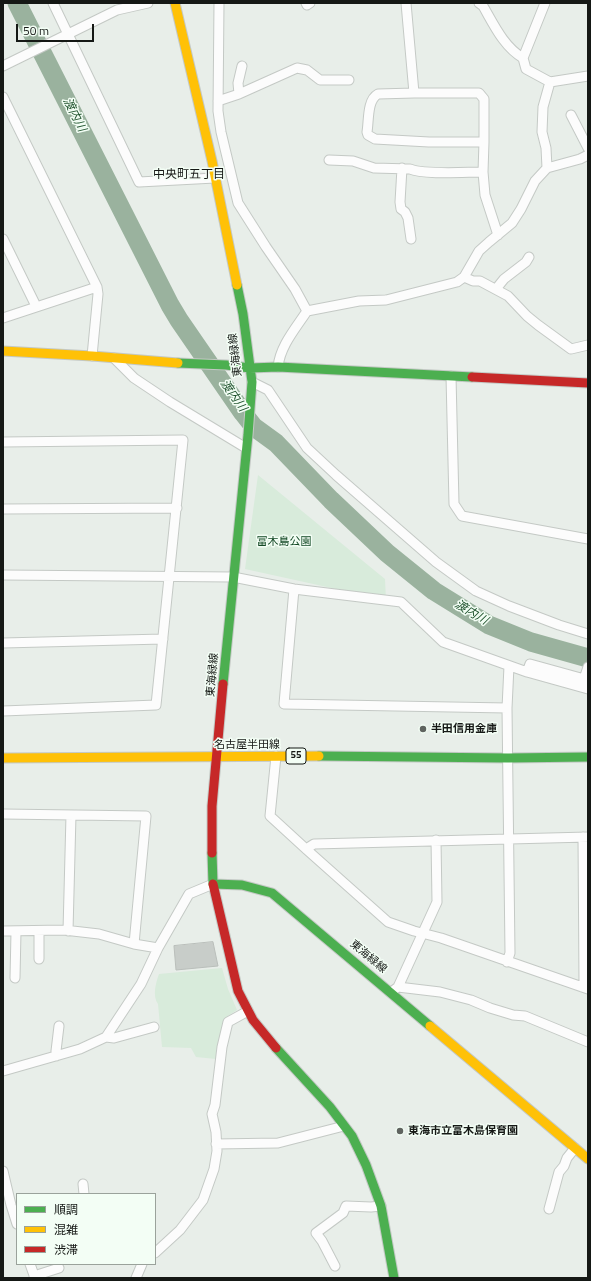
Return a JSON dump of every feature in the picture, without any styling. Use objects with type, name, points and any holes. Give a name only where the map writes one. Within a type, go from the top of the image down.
[{"type":"main road","name":"東海緑線","points":[[176,3],[244,314],[252,382],[233,577],[218,757],[212,806],[211,835],[213,884],[242,885],[272,893],[394,990],[588,1158]]},
{"type":"main road","points":[[3,351],[92,356],[185,364],[226,365],[250,368],[278,367],[588,383]]},
{"type":"main road","name":"名古屋半田線","points":[[3,758],[276,756],[508,758],[588,757]]},
{"type":"main road","points":[[213,884],[238,990],[248,1011],[253,1020],[276,1049],[330,1107],[352,1136],[366,1165],[381,1206],[394,1278]]},
{"type":"street","points":[[53,3],[64,35],[139,182],[215,178]]},
{"type":"street","points":[[3,66],[116,7],[148,3]]},
{"type":"street","points":[[219,3],[218,111],[221,132],[238,203],[295,289],[307,312]]},
{"type":"street","points":[[306,3],[307,5],[310,3]]},
{"type":"street","points":[[406,3],[414,93]]},
{"type":"street","points":[[479,3],[483,6],[507,45],[514,53],[523,58]]},
{"type":"street","points":[[546,3],[523,58],[526,69],[550,82],[588,76]]},
{"type":"street","points":[[239,94],[238,83],[242,66]]},
{"type":"street","points":[[218,101],[239,94],[297,68],[307,70],[323,81],[349,80]]},
{"type":"street","points":[[547,168],[546,148],[542,132],[543,107],[550,82]]},
{"type":"street","points":[[484,142],[429,142],[375,139],[368,135],[367,132],[371,101],[374,96],[378,94],[479,93],[482,95],[484,99],[484,142],[483,172],[485,195],[498,235]]},
{"type":"street","points":[[3,97],[97,287],[98,294],[92,356]]},
{"type":"street","points":[[570,115],[588,148]]},
{"type":"street","points":[[278,367],[279,358],[287,342],[307,312],[359,301],[386,300],[457,282],[464,277],[480,251],[512,223],[535,181],[547,168],[580,159],[588,155]]},
{"type":"street","points":[[329,160],[353,161],[374,168],[410,168],[415,171],[483,172]]},
{"type":"street","points":[[402,168],[400,202],[401,208],[408,218],[411,239]]},
{"type":"street","points":[[3,239],[36,306]]},
{"type":"street","points":[[496,289],[504,279],[526,262],[529,257]]},
{"type":"street","points":[[464,277],[473,281],[480,281],[508,296],[527,316],[571,349],[588,345]]},
{"type":"street","points":[[3,318],[97,287]]},
{"type":"street","points":[[114,358],[134,378],[170,402],[246,448]]},
{"type":"street","points":[[451,376],[454,504],[462,516],[588,539]]},
{"type":"street","points":[[252,382],[268,390],[307,448],[436,562],[476,591],[509,606],[559,625],[588,634]]},
{"type":"street","points":[[3,442],[183,440],[156,705],[3,710]]},
{"type":"street","points":[[3,509],[177,508]]},
{"type":"street","points":[[3,575],[233,577],[294,589],[401,602],[443,642],[527,672],[588,689]]},
{"type":"street","points":[[294,589],[284,704],[507,708]]},
{"type":"street","points":[[3,643],[163,640]]},
{"type":"street","points":[[527,672],[530,664],[586,680],[588,667]]},
{"type":"street","points":[[507,962],[510,953],[507,708],[509,666]]},
{"type":"street","points":[[276,756],[270,816],[306,849],[388,922],[423,934],[441,938],[585,988],[585,837],[314,844],[306,849]]},
{"type":"street","points":[[3,814],[146,816],[134,944]]},
{"type":"street","points":[[68,931],[71,815]]},
{"type":"street","points":[[436,840],[437,902],[423,934],[394,990],[440,992],[471,1000],[512,1015],[525,1016],[588,1042]]},
{"type":"street","points":[[3,1071],[80,1049],[106,1037],[141,984],[158,948],[189,894],[213,884]]},
{"type":"street","points":[[3,931],[68,931],[99,934],[134,944],[158,948]]},
{"type":"street","points":[[39,959],[40,931]]},
{"type":"street","points":[[15,978],[16,932]]},
{"type":"street","points":[[156,1251],[180,1230],[203,1200],[214,1169],[216,1144],[212,1114],[215,1105],[222,1047],[228,1022],[248,1011]]},
{"type":"street","points":[[56,1056],[59,1026]]},
{"type":"street","points":[[106,1037],[114,1038],[154,1027]]},
{"type":"street","points":[[216,1144],[278,1143],[344,1126]]},
{"type":"street","points":[[549,1209],[559,1172],[575,1148]]},
{"type":"street","points":[[3,1171],[16,1221]]},
{"type":"street","points":[[82,1184],[84,1193]]},
{"type":"street","points":[[334,1266],[322,1241],[316,1233],[343,1213],[346,1206],[381,1206]]},
{"type":"street","points":[[30,1265],[34,1277],[59,1268]]},
{"type":"street","points":[[136,1278],[142,1265]]},
{"type":"green space","name":"富木島公園","points":[[258,475],[385,579],[386,600],[245,569]]},
{"type":"green space","points":[[222,968],[228,989],[237,1010],[225,1018],[217,1047],[216,1059],[196,1057],[191,1048],[162,1047],[158,1004],[155,997],[159,974]]},
{"type":"building","points":[[213,942],[218,966],[176,970],[174,946]]},
{"type":"waterway","name":"渡内川","points":[[17,3],[170,305],[254,427],[276,443],[331,500],[387,553],[434,591],[489,625],[531,642],[588,658]]},
{"type":"traffic: fast","points":[[223,684],[252,382],[243,314],[237,285]]},
{"type":"traffic: fast","points":[[178,363],[226,365],[250,368],[278,367],[472,377]]},
{"type":"traffic: fast","points":[[319,756],[508,758],[588,757]]},
{"type":"traffic: fast","points":[[212,853],[213,884],[242,885],[272,893],[430,1026]]},
{"type":"traffic: fast","points":[[276,1048],[330,1107],[352,1136],[366,1165],[381,1206],[394,1278]]},
{"type":"traffic: slow","points":[[175,3],[212,161],[237,285]]},
{"type":"traffic: slow","points":[[3,351],[178,363]]},
{"type":"traffic: slow","points":[[3,758],[319,756]]},
{"type":"traffic: slow","points":[[430,1026],[588,1159]]},
{"type":"traffic: jam","points":[[472,377],[588,383]]},
{"type":"traffic: jam","points":[[212,853],[212,806],[223,684]]},
{"type":"traffic: jam","points":[[213,884],[238,991],[253,1020],[276,1048]]},
{"type":"place","name":"半田信用金庫","points":[[423,729]]},
{"type":"place","name":"東海市立富木島保育園","points":[[400,1131]]},
{"type":"district","name":"中央町五丁目","points":[[189,175]]}]
